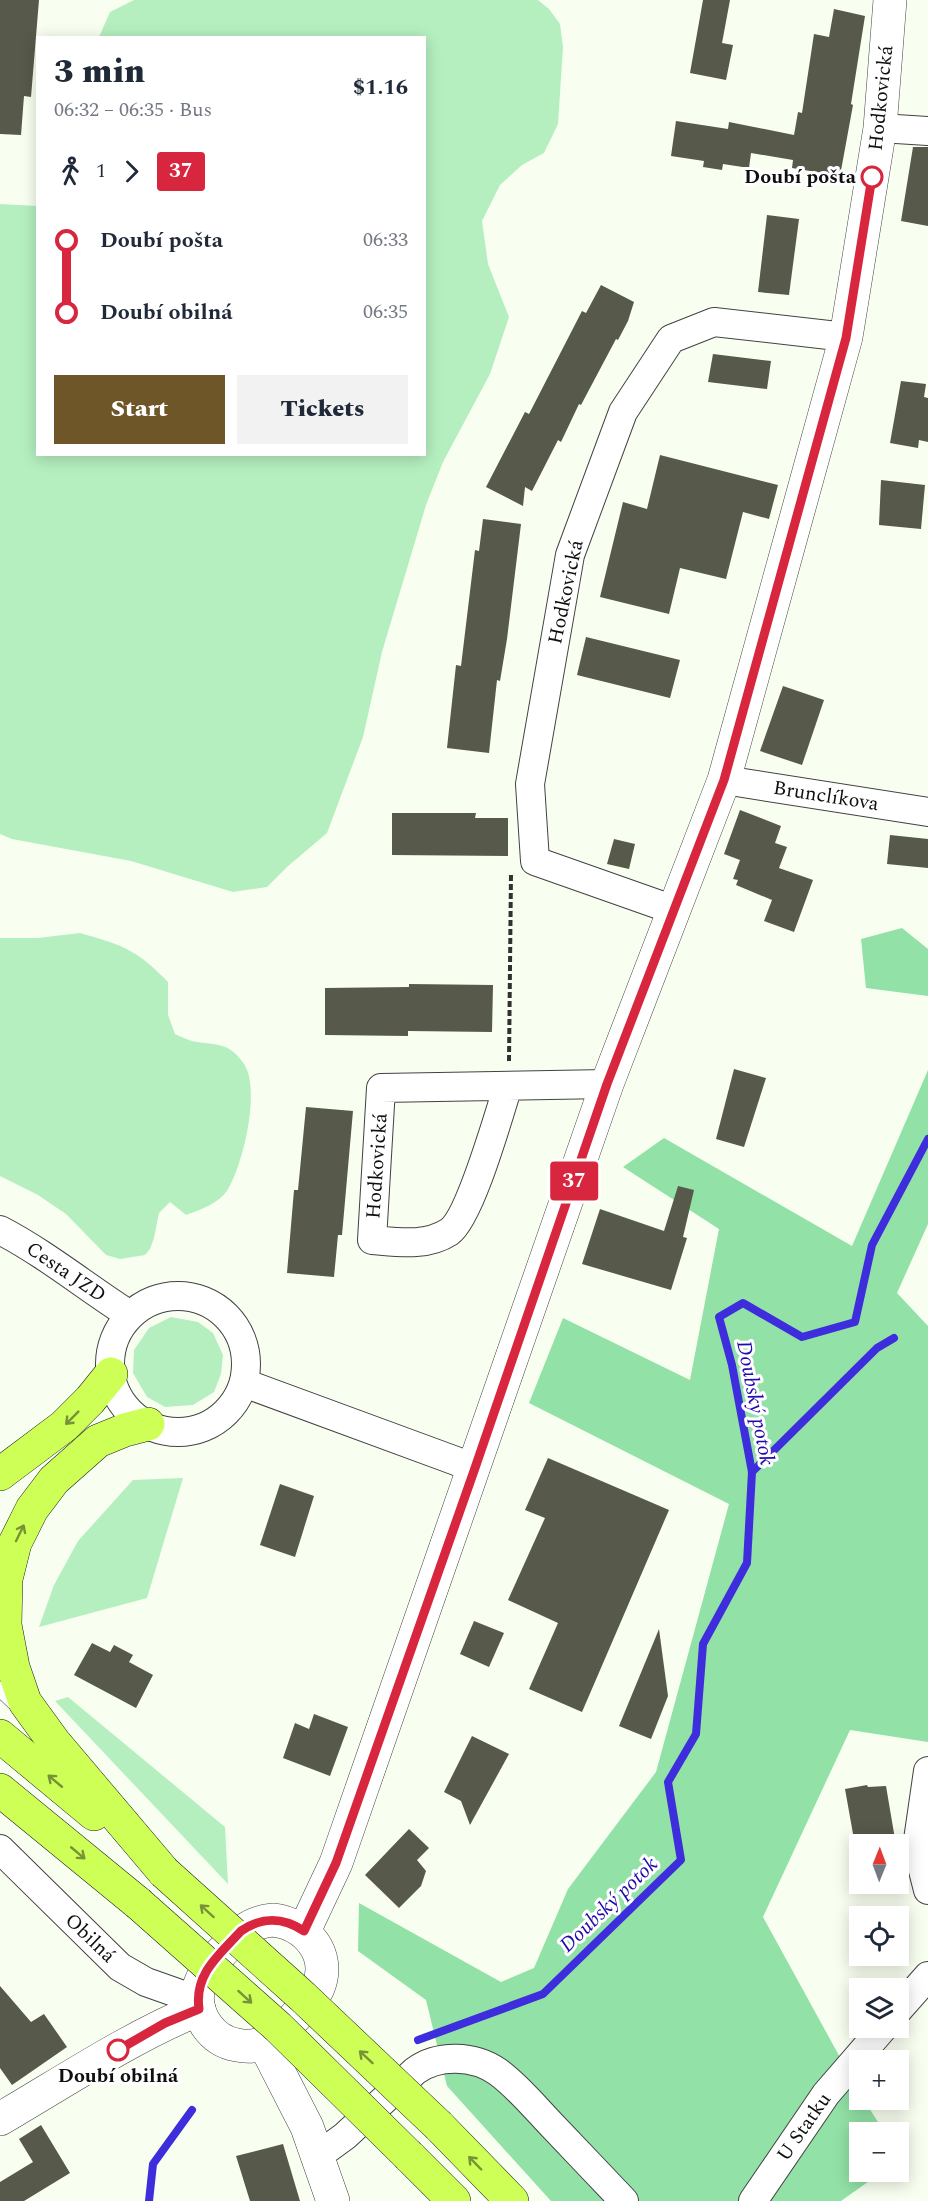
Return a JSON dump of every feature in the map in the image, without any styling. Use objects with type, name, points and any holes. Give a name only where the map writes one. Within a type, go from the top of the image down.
[{"type":"highway","points":[[0,1474],[64,1426],[90,1400],[111,1374]]},
{"type":"highway","points":[[148,1424],[98,1441],[54,1480],[32,1509],[15,1543],[6,1578],[5,1625],[11,1657],[25,1702],[54,1742],[164,1872]]},
{"type":"highway","points":[[0,1736],[164,1872],[303,1997],[439,2126],[512,2201]]},
{"type":"highway","points":[[0,1790],[138,1902],[278,2027],[454,2201]]},
{"type":"street","name":"Hodkovická","points":[[304,1931],[336,1863],[607,1084],[724,780],[846,338],[880,128],[890,0]]},
{"type":"street","points":[[880,128],[928,131]]},
{"type":"street","name":"Hodkovická","points":[[535,861],[530,784],[570,555],[623,412],[671,339],[714,322],[846,338]]},
{"type":"street","name":"Brunclíkova","points":[[724,780],[928,812]]},
{"type":"street","points":[[535,861],[674,910]]},
{"type":"street","name":"Hodkovická","points":[[508,1086],[467,1208],[450,1232],[420,1243],[372,1240],[381,1088],[607,1084]]},
{"type":"street","name":"Cesta JZD","points":[[0,1230],[31,1247],[130,1315]]},
{"type":"street","points":[[174,1295],[199,1299],[220,1310],[232,1322],[241,1335],[246,1359],[244,1383],[237,1399],[226,1412],[213,1422],[197,1429],[181,1432],[164,1430],[134,1416],[123,1404],[115,1390],[110,1358],[113,1342],[130,1315],[143,1305],[158,1298],[174,1295]]},
{"type":"street","points":[[244,1383],[475,1468]]},
{"type":"street","points":[[928,1771],[917,1847],[928,1890]]},
{"type":"street","name":"Obilná","points":[[0,1849],[120,1967],[146,1982],[198,2005]]},
{"type":"street","points":[[273,1920],[290,1923],[304,1931],[319,1952],[322,1969],[319,1986],[310,2001],[281,2033],[264,2043],[247,2047],[224,2041],[205,2024],[198,2005],[200,1983],[207,1968],[248,1926],[273,1920]]},
{"type":"street","points":[[909,1998],[928,1976]]},
{"type":"street","points":[[0,2119],[138,2037],[198,2005]]},
{"type":"street","name":"U Statku","points":[[753,2201],[826,2094],[874,2038]]},
{"type":"street","points":[[264,2043],[298,2106],[318,2155],[333,2201]]},
{"type":"street","points":[[318,2155],[345,2136],[425,2063],[448,2059],[462,2060],[480,2063],[497,2071],[519,2090],[624,2201]]},
{"type":"lane","points":[[0,1689],[54,1742]]},
{"type":"path","points":[[508,1086],[511,873],[535,861]]},
{"type":"green space","points":[[134,0],[538,0],[549,9],[560,24],[563,47],[558,124],[544,153],[522,165],[500,185],[482,221],[488,264],[509,317],[490,374],[443,462],[426,505],[382,652],[363,737],[327,833],[267,887],[233,892],[131,861],[12,839],[0,834],[0,204],[36,206],[36,456],[426,456],[426,36],[99,36],[110,12]]},
{"type":"green space","points":[[902,928],[928,949],[928,996],[866,988],[861,939]]},
{"type":"green space","points":[[80,933],[119,945],[147,963],[168,982],[168,1015],[175,1034],[191,1041],[229,1049],[239,1057],[249,1076],[251,1091],[248,1127],[239,1163],[228,1189],[215,1202],[186,1215],[170,1202],[159,1213],[154,1238],[145,1255],[120,1259],[106,1255],[66,1214],[38,1195],[0,1176],[0,938],[38,938]]},
{"type":"green space","points":[[928,1070],[928,1224],[897,1293],[928,1326],[928,1742],[850,1730],[763,1917],[849,2074],[849,2110],[870,2110],[878,2122],[849,2122],[849,2182],[868,2182],[841,2201],[551,2201],[447,2086],[426,2000],[358,1951],[359,1903],[501,1982],[534,1968],[568,1889],[656,1772],[729,1504],[529,1403],[563,1318],[690,1380],[719,1229],[623,1167],[664,1138],[852,1246]]},
{"type":"green space","points":[[171,1317],[198,1322],[213,1333],[223,1355],[221,1374],[214,1392],[193,1405],[165,1407],[147,1397],[133,1373],[134,1350],[149,1328]]},
{"type":"green space","points":[[183,1478],[147,1598],[39,1627],[54,1585],[78,1541],[133,1480]]},
{"type":"green space","points":[[68,1697],[225,1827],[228,1884],[55,1701]]},
{"type":"building","points":[[0,0],[39,0],[31,97],[24,96],[21,135],[0,134]]},
{"type":"building","points":[[703,0],[730,0],[722,43],[733,45],[726,80],[690,73]]},
{"type":"building","points":[[834,9],[865,16],[851,104],[853,105],[840,176],[792,168],[793,160],[751,153],[749,168],[723,164],[722,170],[703,167],[704,161],[671,156],[676,121],[728,129],[729,122],[794,135],[798,112],[802,113],[814,34],[829,37]]},
{"type":"building","points":[[913,147],[928,147],[928,226],[901,221]]},
{"type":"building","points":[[767,215],[799,219],[789,295],[758,292]]},
{"type":"building","points":[[601,285],[634,302],[628,321],[581,405],[579,404],[561,442],[558,440],[532,491],[525,487],[523,506],[486,487],[525,412],[529,414],[582,311],[586,313]]},
{"type":"building","points":[[713,354],[771,361],[767,389],[708,382]]},
{"type":"building","points":[[901,381],[926,384],[924,397],[928,398],[928,442],[919,440],[918,448],[890,443]]},
{"type":"building","points":[[660,455],[778,485],[769,519],[743,512],[726,579],[680,568],[669,614],[600,597],[623,502],[647,509]]},
{"type":"building","points":[[881,480],[925,485],[921,529],[879,525]]},
{"type":"building","points":[[483,519],[521,524],[507,639],[500,681],[497,680],[489,753],[447,748],[456,665],[461,666],[475,550],[479,551]]},
{"type":"building","points":[[586,637],[680,660],[670,698],[577,675]]},
{"type":"building","points":[[783,686],[824,700],[802,765],[760,751]]},
{"type":"building","points":[[740,810],[781,826],[775,843],[787,847],[779,868],[813,880],[794,932],[764,921],[772,900],[736,885],[738,880],[733,879],[740,860],[724,854]]},
{"type":"building","points":[[392,813],[476,813],[475,818],[508,818],[508,856],[392,855]]},
{"type":"building","points":[[890,835],[928,839],[928,868],[887,864]]},
{"type":"building","points":[[614,839],[635,844],[629,869],[607,864]]},
{"type":"building","points":[[409,984],[493,985],[492,1032],[408,1031],[408,1036],[325,1035],[325,988],[409,987]]},
{"type":"building","points":[[734,1069],[766,1078],[744,1147],[716,1139]]},
{"type":"building","points":[[306,1107],[353,1111],[342,1235],[338,1235],[334,1277],[287,1273],[294,1190],[298,1190]]},
{"type":"building","points":[[678,1186],[694,1190],[683,1237],[687,1238],[671,1290],[582,1264],[600,1209],[664,1231]]},
{"type":"building","points":[[548,1458],[669,1510],[582,1712],[529,1689],[558,1623],[508,1600],[545,1518],[525,1510]]},
{"type":"building","points":[[280,1484],[314,1496],[295,1557],[260,1545]]},
{"type":"building","points":[[474,1621],[504,1633],[489,1667],[460,1654]]},
{"type":"building","points":[[659,1629],[668,1696],[651,1739],[619,1726]]},
{"type":"building","points":[[92,1643],[110,1652],[114,1645],[133,1655],[129,1662],[153,1675],[136,1708],[74,1675]]},
{"type":"building","points":[[314,1714],[348,1727],[330,1776],[283,1758],[295,1723],[309,1729]]},
{"type":"building","points":[[472,1736],[509,1754],[470,1825],[461,1801],[444,1792]]},
{"type":"building","points":[[867,1785],[868,1787],[886,1786],[894,1834],[853,1834],[845,1789]]},
{"type":"building","points":[[409,1829],[429,1848],[417,1860],[426,1871],[421,1886],[399,1908],[365,1875]]},
{"type":"building","points":[[0,1986],[31,2022],[44,2014],[67,2047],[12,2085],[0,2068]]},
{"type":"building","points":[[41,2125],[70,2173],[24,2201],[0,2201],[0,2182],[33,2162],[19,2139]]},
{"type":"building","points":[[283,2144],[300,2201],[250,2201],[236,2156]]},
{"type":"waterway","name":"Doubský potok","points":[[418,2040],[543,1994],[681,1860],[668,1782],[696,1734],[703,1644],[747,1563],[752,1472],[732,1365],[719,1317],[743,1303],[802,1337],[855,1322],[872,1245],[928,1139]]},
{"type":"waterway","points":[[752,1472],[877,1348],[894,1338]]},
{"type":"waterway","name":"Doubský potok","points":[[149,2201],[153,2164],[192,2110]]},
{"type":"bus line","name":"37","points":[[118,2050],[165,2023],[199,2009],[198,1992],[207,1968],[248,1926],[273,1920],[290,1923],[304,1931],[336,1863],[607,1084],[724,780],[846,338],[872,177]]},
{"type":"place","name":"Doubí pošta","points":[[872,177]]},
{"type":"place","name":"Doubí obilná","points":[[118,2050]]}]
